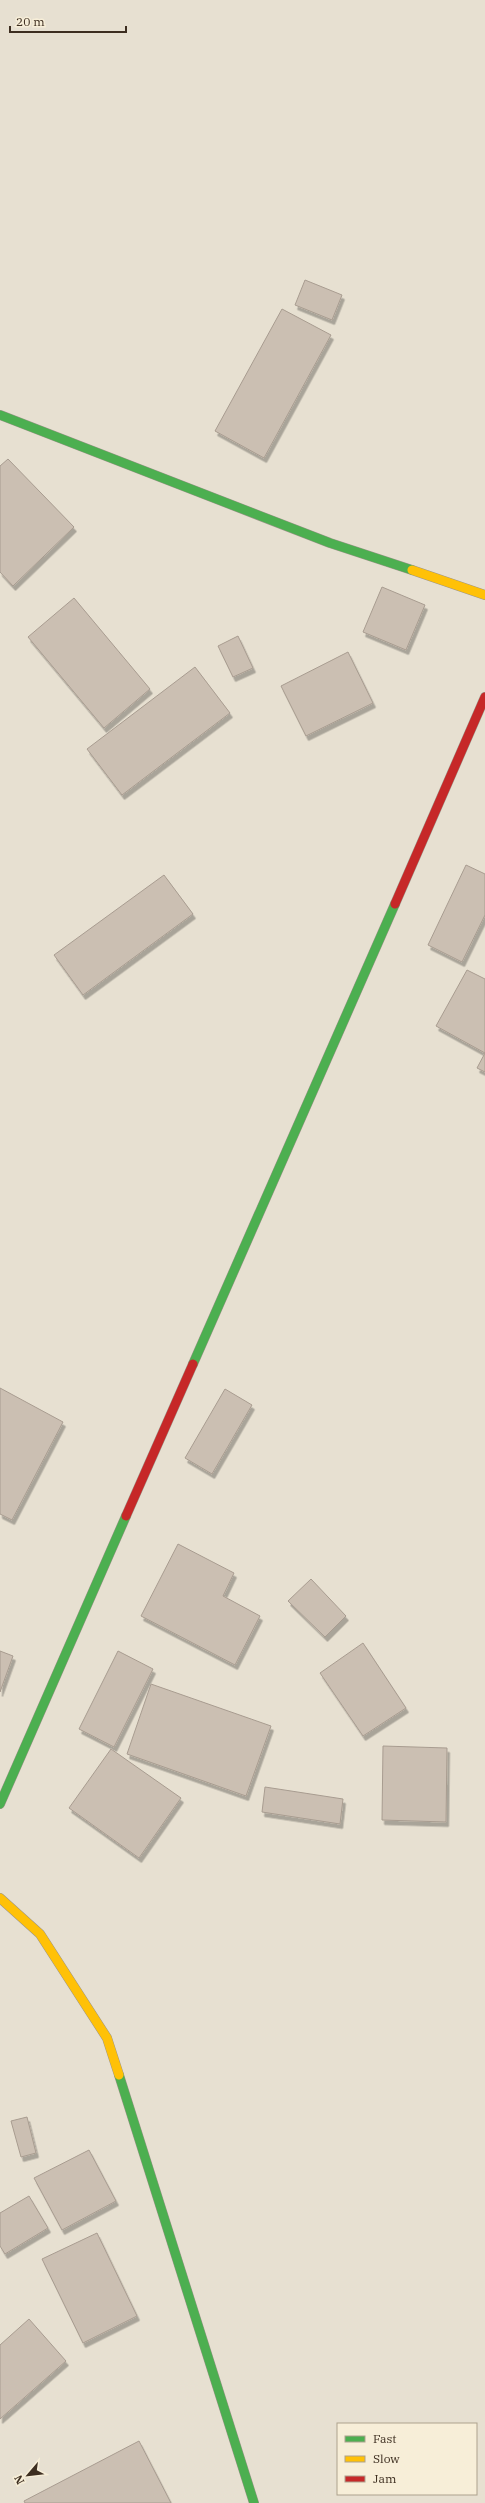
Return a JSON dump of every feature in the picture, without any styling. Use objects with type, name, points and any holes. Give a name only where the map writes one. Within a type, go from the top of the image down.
[{"type":"street","points":[[0,415],[330,543],[485,595]]},
{"type":"street","points":[[0,1804],[485,697]]},
{"type":"street","points":[[0,1898],[40,1934],[107,2038],[254,2503]]},
{"type":"building","points":[[305,280],[342,295],[332,320],[295,305]]},
{"type":"building","points":[[282,309],[331,335],[264,458],[215,431]]},
{"type":"building","points":[[8,459],[74,527],[13,586],[0,572],[0,466]]},
{"type":"building","points":[[382,587],[425,605],[406,650],[363,632]]},
{"type":"building","points":[[74,598],[150,689],[104,728],[28,637]]},
{"type":"building","points":[[238,636],[253,668],[233,677],[218,646]]},
{"type":"building","points":[[348,652],[373,703],[306,736],[281,686]]},
{"type":"building","points":[[195,667],[230,713],[122,795],[87,749]]},
{"type":"building","points":[[466,865],[485,874],[485,915],[462,962],[428,945]]},
{"type":"building","points":[[164,875],[193,914],[83,995],[54,955]]},
{"type":"building","points":[[467,970],[485,979],[485,1053],[436,1026]]},
{"type":"building","points":[[485,1053],[485,1072],[477,1068]]},
{"type":"building","points":[[0,1388],[63,1422],[12,1520],[0,1514]]},
{"type":"building","points":[[225,1389],[252,1405],[212,1474],[185,1458]]},
{"type":"building","points":[[178,1544],[234,1573],[223,1596],[260,1616],[235,1665],[141,1616]]},
{"type":"building","points":[[311,1579],[346,1616],[325,1637],[288,1601]]},
{"type":"building","points":[[363,1643],[406,1708],[363,1736],[320,1673]]},
{"type":"building","points":[[0,1651],[13,1656],[0,1692]]},
{"type":"building","points":[[118,1651],[153,1669],[114,1747],[79,1729]]},
{"type":"building","points":[[151,1684],[271,1726],[246,1796],[127,1754]]},
{"type":"building","points":[[383,1746],[447,1748],[446,1822],[382,1820]]},
{"type":"building","points":[[111,1749],[181,1798],[139,1858],[69,1808]]},
{"type":"building","points":[[265,1787],[343,1799],[340,1824],[262,1812]]},
{"type":"building","points":[[27,2117],[36,2153],[21,2157],[11,2121]]},
{"type":"building","points":[[89,2150],[116,2201],[62,2230],[34,2178]]},
{"type":"building","points":[[29,2196],[48,2228],[5,2254],[0,2246],[0,2213]]},
{"type":"building","points":[[97,2233],[137,2316],[83,2343],[42,2259]]},
{"type":"building","points":[[29,2319],[66,2361],[0,2419],[0,2345]]},
{"type":"building","points":[[139,2441],[171,2503],[25,2503],[24,2501]]},
{"type":"traffic: fast","points":[[0,415],[330,543],[412,570]]},
{"type":"traffic: fast","points":[[193,1364],[395,904]]},
{"type":"traffic: fast","points":[[0,1804],[126,1516]]},
{"type":"traffic: fast","points":[[119,2075],[254,2503]]},
{"type":"traffic: slow","points":[[412,570],[485,595]]},
{"type":"traffic: slow","points":[[0,1898],[40,1934],[107,2038],[119,2075]]},
{"type":"traffic: jam","points":[[395,904],[485,697]]},
{"type":"traffic: jam","points":[[126,1516],[193,1364]]}]
